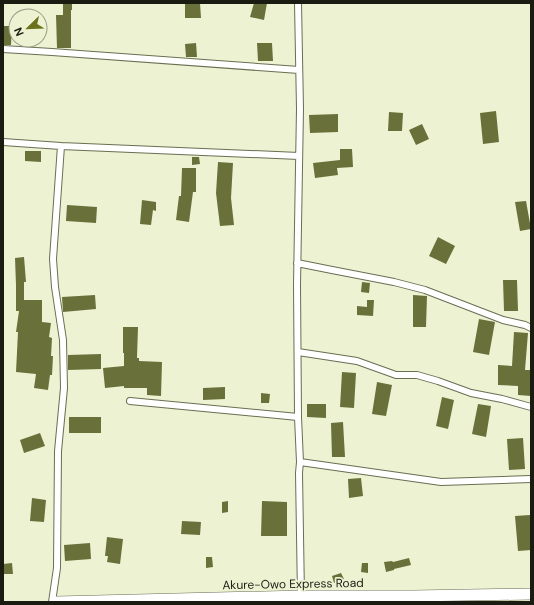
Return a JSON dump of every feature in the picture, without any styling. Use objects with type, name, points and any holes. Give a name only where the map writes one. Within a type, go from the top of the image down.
[{"type":"highway","name":"Akure-Owo Express Road","points":[[56,602],[301,596],[531,594]]},
{"type":"street","points":[[298,3],[300,109],[297,262],[301,596]]},
{"type":"street","points":[[3,49],[299,70]]},
{"type":"street","points":[[3,142],[61,146],[299,156]]},
{"type":"street","points":[[52,602],[57,568],[58,451],[64,388],[63,340],[55,287],[53,259],[61,146]]},
{"type":"street","points":[[297,262],[425,290],[503,320],[525,325],[531,328]]},
{"type":"street","points":[[298,352],[357,361],[396,375],[418,376],[438,381],[470,393],[502,399],[531,407]]},
{"type":"street","points":[[130,401],[298,416]]},
{"type":"street","points":[[300,462],[440,482],[531,479]]},
{"type":"building","points":[[63,3],[72,3],[71,48],[57,48],[56,15],[63,15]]},
{"type":"building","points":[[185,3],[200,3],[201,18],[185,18]]},
{"type":"building","points":[[254,3],[267,3],[264,20],[250,17]]},
{"type":"building","points":[[3,26],[8,26],[8,45],[3,45]]},
{"type":"building","points":[[196,43],[197,57],[186,57],[185,44]]},
{"type":"building","points":[[257,43],[272,43],[273,61],[258,61]]},
{"type":"building","points":[[496,111],[499,142],[483,144],[480,113]]},
{"type":"building","points":[[389,112],[403,113],[402,131],[388,131]]},
{"type":"building","points":[[338,114],[338,132],[310,133],[309,115]]},
{"type":"building","points":[[422,124],[429,139],[416,145],[409,130]]},
{"type":"building","points":[[340,149],[352,149],[353,167],[337,168],[338,175],[315,178],[313,163],[340,160]]},
{"type":"building","points":[[25,151],[41,151],[41,162],[25,161]]},
{"type":"building","points":[[192,157],[199,157],[200,164],[192,165]]},
{"type":"building","points":[[218,162],[233,163],[231,198],[234,225],[220,226],[216,193]]},
{"type":"building","points":[[182,168],[196,168],[196,192],[193,192],[189,222],[176,220],[179,196],[181,196]]},
{"type":"building","points":[[142,200],[156,202],[156,211],[153,210],[151,225],[140,224]]},
{"type":"building","points":[[526,201],[531,229],[520,231],[515,202]]},
{"type":"building","points":[[67,205],[97,207],[96,223],[66,221]]},
{"type":"building","points":[[438,237],[455,246],[446,264],[429,256]]},
{"type":"building","points":[[24,257],[26,282],[24,282],[24,300],[42,300],[42,322],[51,323],[49,337],[52,338],[51,356],[53,356],[52,375],[50,375],[48,390],[34,388],[36,374],[16,372],[18,332],[16,332],[19,311],[16,311],[15,258]]},
{"type":"building","points":[[503,280],[517,280],[518,311],[504,311]]},
{"type":"building","points":[[362,282],[370,283],[369,293],[361,292]]},
{"type":"building","points":[[95,295],[96,309],[63,312],[62,297]]},
{"type":"building","points":[[413,295],[427,296],[426,327],[413,327]]},
{"type":"building","points":[[367,300],[374,300],[373,316],[357,315],[357,306],[367,307]]},
{"type":"building","points":[[479,319],[495,322],[489,355],[473,352]]},
{"type":"building","points":[[123,327],[138,327],[137,358],[139,358],[139,361],[162,362],[161,396],[147,395],[147,388],[124,388],[124,386],[105,388],[103,368],[124,366]]},
{"type":"building","points":[[514,332],[528,333],[525,370],[531,370],[531,396],[518,395],[518,386],[498,385],[498,365],[512,366]]},
{"type":"building","points":[[101,354],[101,369],[68,370],[68,355]]},
{"type":"building","points":[[342,372],[356,373],[354,408],[340,407]]},
{"type":"building","points":[[377,382],[392,385],[386,416],[372,414]]},
{"type":"building","points":[[225,387],[225,399],[203,400],[203,388]]},
{"type":"building","points":[[261,393],[270,394],[269,403],[261,403]]},
{"type":"building","points":[[442,397],[454,400],[448,429],[436,426]]},
{"type":"building","points":[[307,404],[326,404],[326,418],[307,417]]},
{"type":"building","points":[[478,404],[491,406],[486,437],[472,434]]},
{"type":"building","points":[[69,417],[101,417],[101,433],[69,433]]},
{"type":"building","points":[[343,422],[345,457],[332,457],[331,423]]},
{"type":"building","points":[[40,433],[45,446],[24,453],[20,440]]},
{"type":"building","points":[[523,438],[525,469],[509,470],[507,439]]},
{"type":"building","points":[[361,478],[363,496],[349,498],[348,479]]},
{"type":"building","points":[[32,498],[46,500],[44,522],[30,521]]},
{"type":"building","points":[[228,501],[228,512],[222,513],[222,502]]},
{"type":"building","points":[[262,501],[287,502],[287,536],[261,536]]},
{"type":"building","points":[[530,515],[531,550],[518,551],[515,516]]},
{"type":"building","points":[[182,521],[201,522],[200,535],[181,534]]},
{"type":"building","points":[[107,537],[123,539],[120,564],[107,562],[108,556],[105,556]]},
{"type":"building","points":[[90,543],[91,559],[65,561],[64,545]]},
{"type":"building","points":[[206,557],[212,557],[213,567],[206,568]]},
{"type":"building","points":[[409,558],[411,565],[386,572],[384,562],[393,562]]},
{"type":"building","points":[[12,563],[13,574],[3,574],[3,564]]},
{"type":"building","points":[[362,563],[368,563],[368,573],[361,572]]},
{"type":"building","points":[[341,573],[344,579],[334,583],[332,576]]}]
